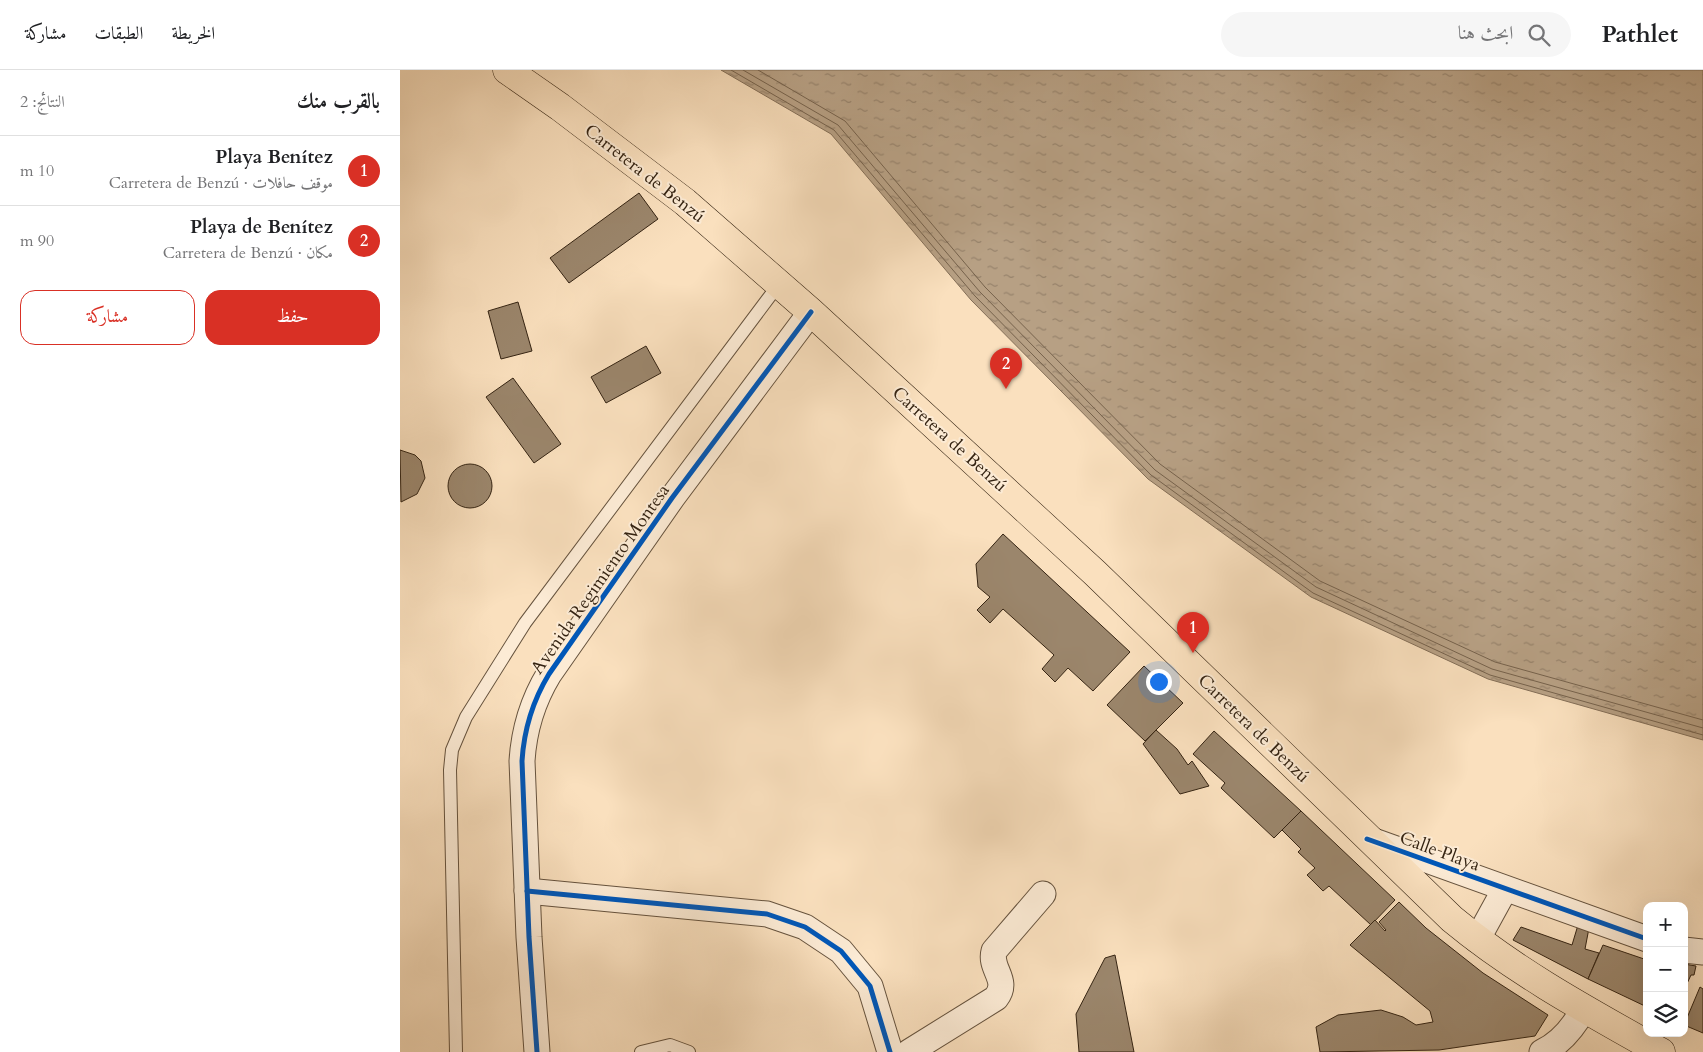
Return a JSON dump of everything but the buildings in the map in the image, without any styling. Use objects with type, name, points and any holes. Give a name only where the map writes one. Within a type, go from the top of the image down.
[{"type":"highway","name":"Carretera de Benzú","points":[[507,70],[560,107],[685,202],[811,312],[1095,573],[1366,839],[1477,940],[1535,980],[1661,1052]]},
{"type":"street","name":"Avenida Regimiento Montesa","points":[[537,1052],[522,761],[528,720],[540,689],[672,498],[811,312]]},
{"type":"street","name":"Calle Playa","points":[[1366,839],[1643,937]]},
{"type":"street","points":[[1477,940],[1505,889]]},
{"type":"street","points":[[528,892],[767,914],[805,927],[841,951],[870,986],[890,1052]]},
{"type":"street","points":[[909,1052],[996,998],[1002,987],[1002,979],[993,962],[994,951],[1043,894]]},
{"type":"street","points":[[1688,950],[1703,952]]},
{"type":"street","points":[[1542,1052],[1559,1041],[1569,1031],[1584,1008]]},
{"type":"lane","points":[[456,1052],[450,770],[452,750],[466,717],[525,623],[779,284]]},
{"type":"lane","points":[[640,1052],[670,1044],[689,1052]]},
{"type":"water","points":[[721,70],[1703,70],[1703,740],[1488,679],[1311,597],[1148,479],[971,300],[831,134]]},
{"type":"cycle path","points":[[537,1052],[529,937],[522,761],[527,727],[534,705],[549,674],[672,498],[811,312]]},
{"type":"cycle path","points":[[1367,839],[1643,938]]},
{"type":"cycle path","points":[[527,891],[767,914],[805,927],[841,951],[870,986],[890,1052]]},
{"type":"place","name":"Playa de Benítez","points":[[1006,389]]},
{"type":"place","name":"Playa Benítez","points":[[1193,653]]}]
